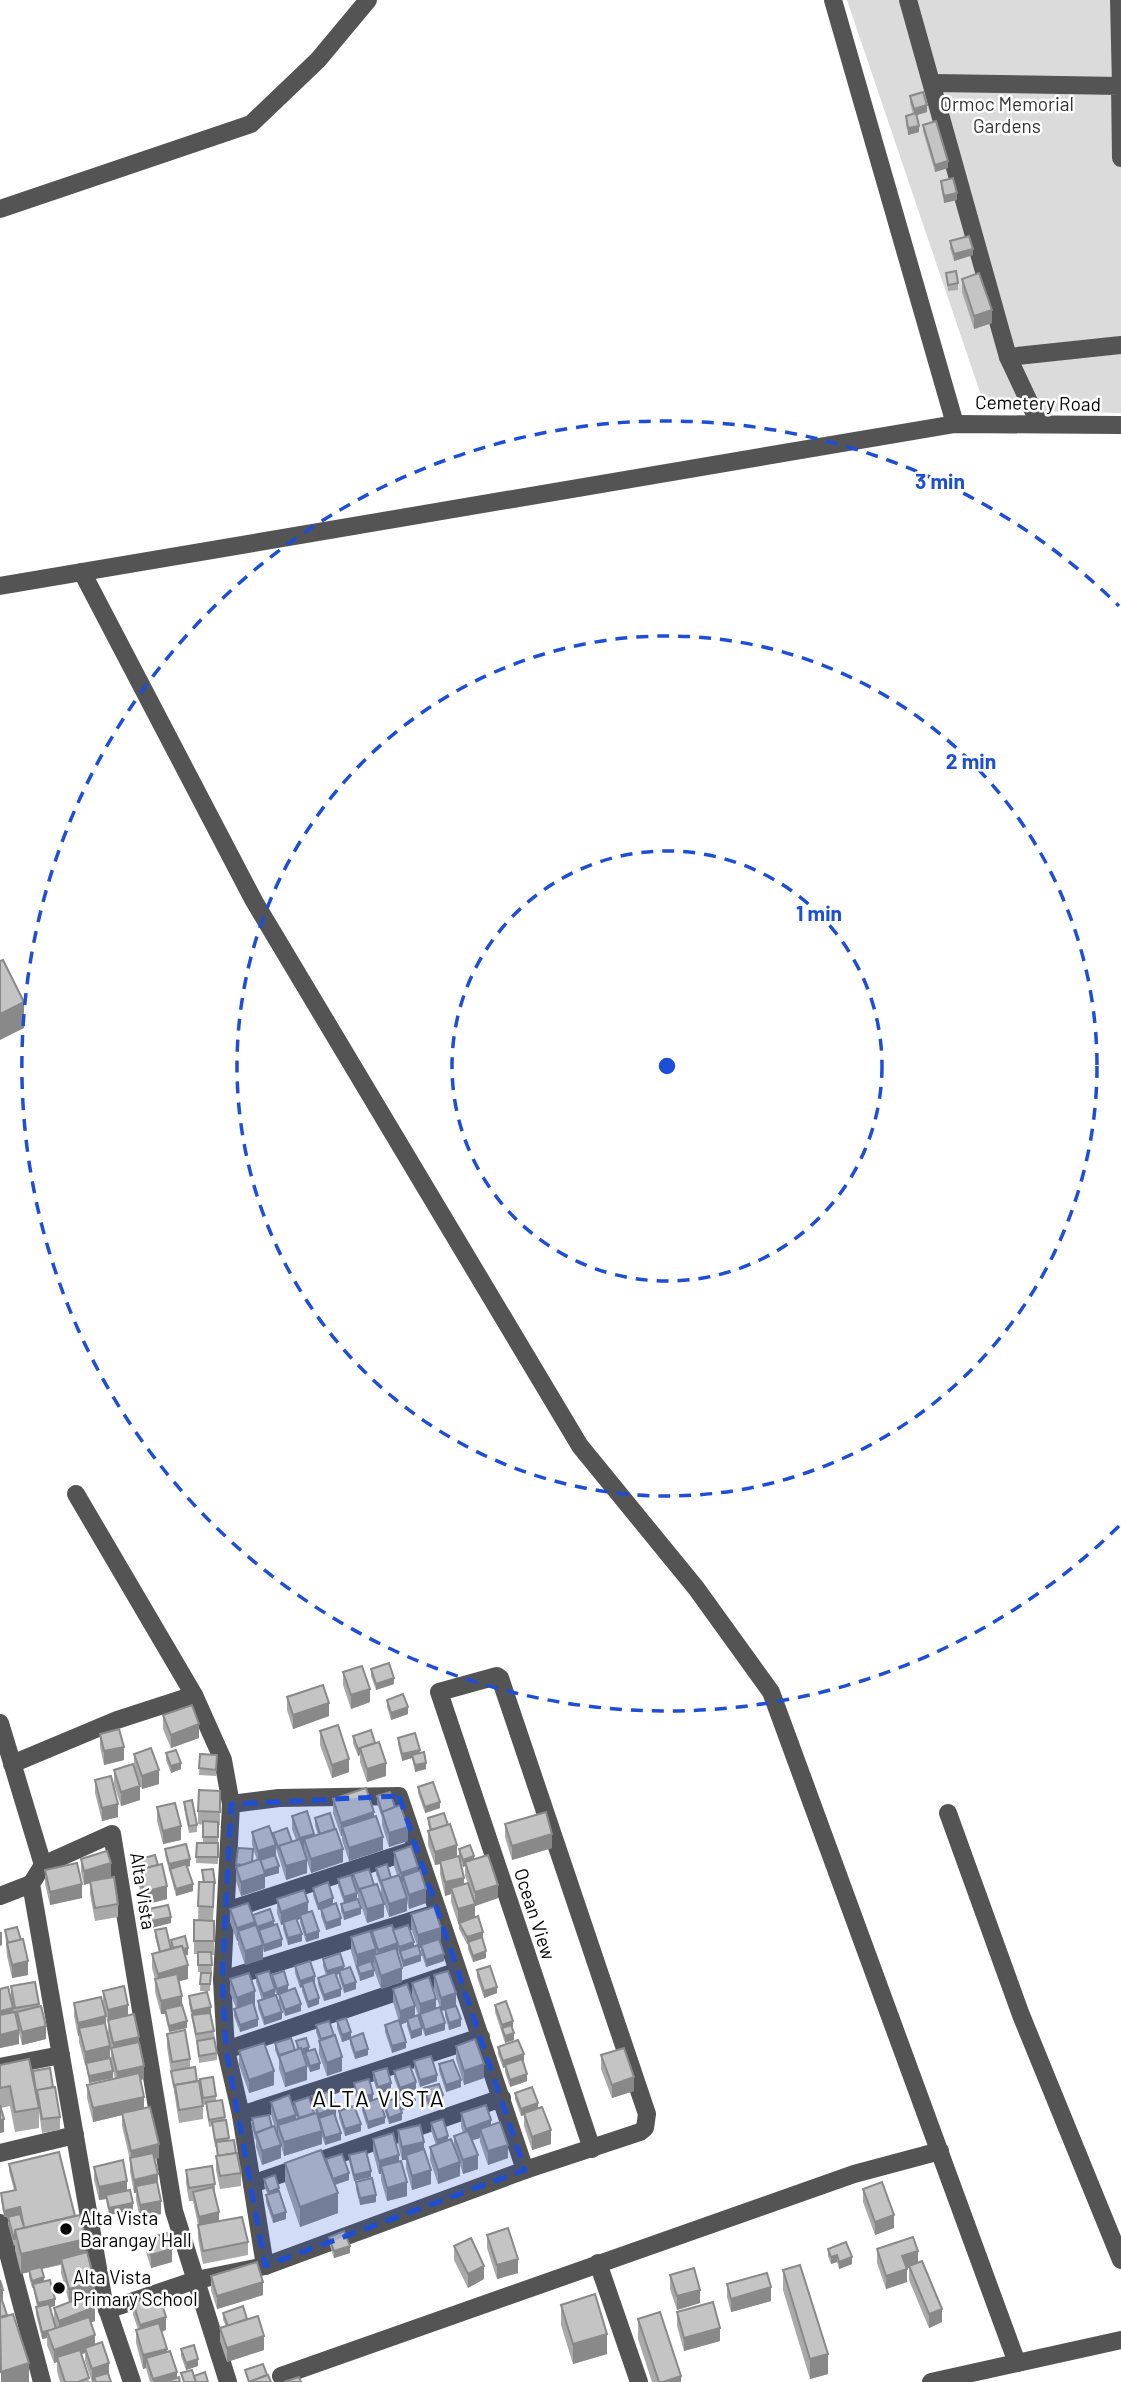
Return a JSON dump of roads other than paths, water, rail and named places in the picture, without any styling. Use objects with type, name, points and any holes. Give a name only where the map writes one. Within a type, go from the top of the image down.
[{"type":"street","points":[[0,209],[251,124],[318,60],[368,0]]},
{"type":"street","points":[[833,0],[955,424]]},
{"type":"street","points":[[908,0],[1009,357],[1039,424]]},
{"type":"street","points":[[1119,0],[1121,158]]},
{"type":"street","points":[[933,83],[1120,86]]},
{"type":"street","points":[[1009,357],[1121,345]]},
{"type":"street","name":"Cemetery Road","points":[[0,586],[955,424],[1121,425]]},
{"type":"street","points":[[82,572],[254,901],[580,1446],[696,1588],[771,1692],[1017,2363]]},
{"type":"street","points":[[76,1494],[194,1695],[223,1760],[231,1804],[222,1980],[226,2050],[241,2115],[265,2266]]},
{"type":"street","name":"Ocean View","points":[[500,1678],[643,2101],[647,2114],[646,2128],[592,2149],[439,1692],[500,1678]]},
{"type":"street","points":[[12,1764],[117,1720],[194,1695]]},
{"type":"street","points":[[0,1723],[43,1865],[31,1884],[0,1896]]},
{"type":"street","points":[[231,1804],[279,1798],[399,1796],[526,2170]]},
{"type":"street","points":[[948,1812],[1021,2015],[1121,2260]]},
{"type":"street","name":"Alta Vista","points":[[43,1865],[112,1834],[174,2211],[228,2382]]},
{"type":"street","points":[[226,1911],[417,1849]]},
{"type":"street","points":[[31,1884],[107,2310],[132,2382]]},
{"type":"street","points":[[222,1980],[439,1912]]},
{"type":"street","points":[[226,2050],[458,1970]]},
{"type":"street","points":[[241,2115],[481,2037]]},
{"type":"street","points":[[0,2067],[61,2056]]},
{"type":"street","points":[[252,2183],[502,2098]]},
{"type":"street","points":[[0,2153],[75,2135]]},
{"type":"street","points":[[107,2310],[196,2280],[265,2266],[526,2170],[592,2149]]},
{"type":"street","points":[[281,2376],[854,2174],[940,2151]]},
{"type":"street","points":[[0,2223],[42,2382]]},
{"type":"street","points":[[598,2263],[639,2382]]},
{"type":"street","points":[[936,2381],[1121,2340]]},
{"type":"place","name":"Alta Vista Barangay Hall","points":[[66,2229]]},
{"type":"place","name":"Alta Vista Primary School","points":[[59,2288]]},
{"type":"district","name":"ALTA VISTA","points":[[379,2099]]},
{"type":"park label","name":"Ormoc Memorial Gardens","points":[[1007,115]]}]
